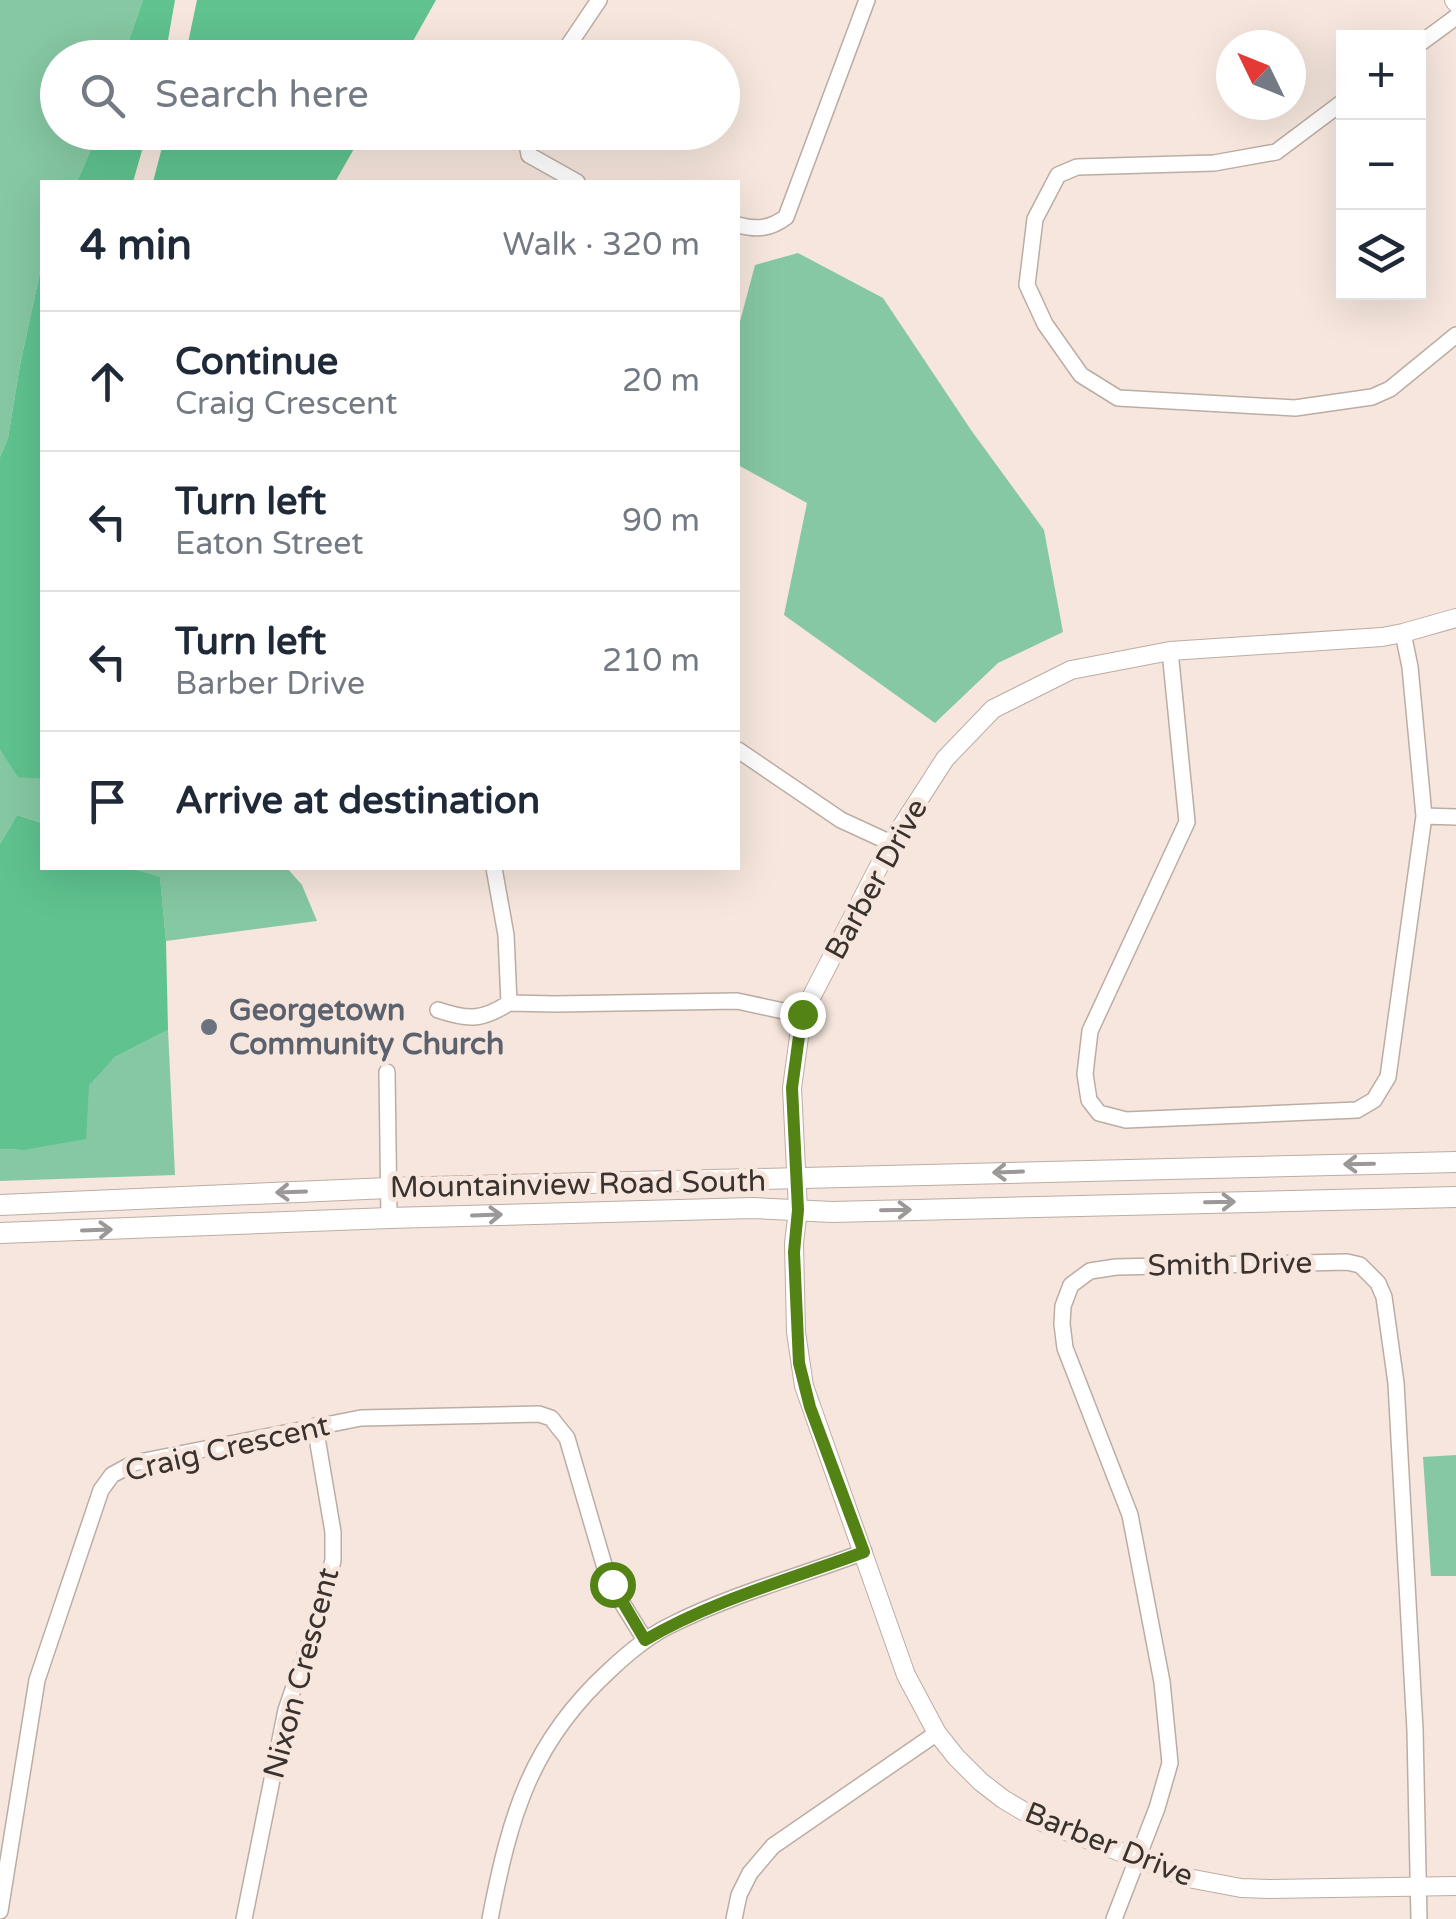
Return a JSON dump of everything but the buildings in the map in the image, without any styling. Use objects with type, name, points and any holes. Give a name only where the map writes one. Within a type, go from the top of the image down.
[{"type":"main road","name":"Mountainview Road South","points":[[0,1205],[388,1188],[1456,1162]]},
{"type":"main road","name":"Mountainview Road South","points":[[0,1233],[752,1208],[871,1211],[1456,1196]]},
{"type":"street","points":[[572,40],[599,0]]},
{"type":"street","points":[[740,225],[774,227],[786,217],[866,0]]},
{"type":"street","points":[[1426,39],[1456,17]]},
{"type":"street","points":[[1336,107],[1276,152],[1214,162],[1077,168],[1058,175],[1035,219],[1027,285],[1045,324],[1081,375],[1118,398],[1295,408],[1372,397],[1390,389],[1456,335]]},
{"type":"street","points":[[529,150],[530,155],[574,180]]},
{"type":"street","name":"Barber Drive","points":[[1456,618],[1403,633],[1170,651],[1071,670],[993,709],[945,759],[892,843],[802,1014],[792,1088],[799,1363],[810,1407],[906,1674],[937,1732],[968,1769],[1014,1806],[1054,1828],[1188,1878],[1241,1888],[1456,1886]]},
{"type":"street","points":[[1170,651],[1187,822],[1090,1031],[1085,1074],[1090,1100],[1099,1113],[1126,1120],[1357,1110],[1374,1100],[1388,1077],[1424,816],[1410,667],[1403,633]]},
{"type":"street","points":[[740,751],[841,820],[892,843]]},
{"type":"street","points":[[1424,816],[1456,817]]},
{"type":"street","points":[[494,870],[506,935],[509,1002]]},
{"type":"street","points":[[438,1010],[465,1019],[491,1014],[509,1002],[737,1001],[802,1014]]},
{"type":"street","points":[[387,1072],[389,1218]]},
{"type":"street","name":"Smith Drive","points":[[1138,1860],[1170,1763],[1162,1682],[1130,1515],[1066,1348],[1063,1306],[1071,1284],[1090,1271],[1116,1267],[1347,1262],[1367,1271],[1384,1297],[1396,1383],[1416,1730],[1418,1887]]},
{"type":"street","name":"Craig Crescent","points":[[0,1911],[37,1680],[101,1490],[112,1475],[134,1463],[382,1416],[522,1413],[551,1418],[568,1438],[605,1568],[645,1640]]},
{"type":"street","name":"Nixon Crescent","points":[[244,1919],[286,1710],[323,1602],[333,1560],[333,1532],[314,1426]]},
{"type":"street","points":[[490,1919],[507,1837],[530,1774],[576,1703],[645,1640],[668,1626],[864,1552]]},
{"type":"street","points":[[734,1919],[750,1874],[773,1846],[937,1732]]},
{"type":"street","points":[[1114,1919],[1138,1860]]},
{"type":"street","points":[[1418,1887],[1419,1919]]},
{"type":"green space","points":[[0,0],[143,0],[129,40],[40,40],[40,150],[91,150],[78,180],[40,180],[40,272],[8,438],[0,457]]},
{"type":"green space","points":[[143,0],[175,0],[168,40],[129,40]]},
{"type":"green space","points":[[197,0],[436,0],[414,40],[189,40]]},
{"type":"green space","points":[[91,150],[142,150],[134,180],[78,180]]},
{"type":"green space","points":[[161,150],[353,150],[336,180],[154,180]]},
{"type":"green space","points":[[798,253],[883,298],[1044,530],[1063,632],[998,663],[935,723],[784,615],[807,503],[740,466],[740,321],[755,265]]},
{"type":"green space","points":[[40,272],[40,779],[18,777],[0,750],[0,457],[8,438]]},
{"type":"green space","points":[[0,750],[18,776],[40,779],[40,822],[17,815],[0,844]]},
{"type":"green space","points":[[17,815],[40,822],[40,870],[136,870],[160,877],[168,1030],[115,1057],[89,1085],[86,1139],[23,1150],[0,1149],[0,844]]},
{"type":"green space","points":[[135,870],[289,870],[302,885],[317,921],[166,941],[160,878]]},
{"type":"green space","points":[[168,1030],[175,1175],[0,1181],[0,1149],[23,1150],[115,1057]]},
{"type":"green space","points":[[1456,1455],[1456,1576],[1431,1576],[1423,1457]]},
{"type":"place","name":"Georgetown Community Church","points":[[209,1027]]},
{"type":"route","points":[[612,1584],[645,1640],[668,1626],[744,1594],[864,1552],[810,1407],[799,1363],[792,1088],[802,1014]]}]
